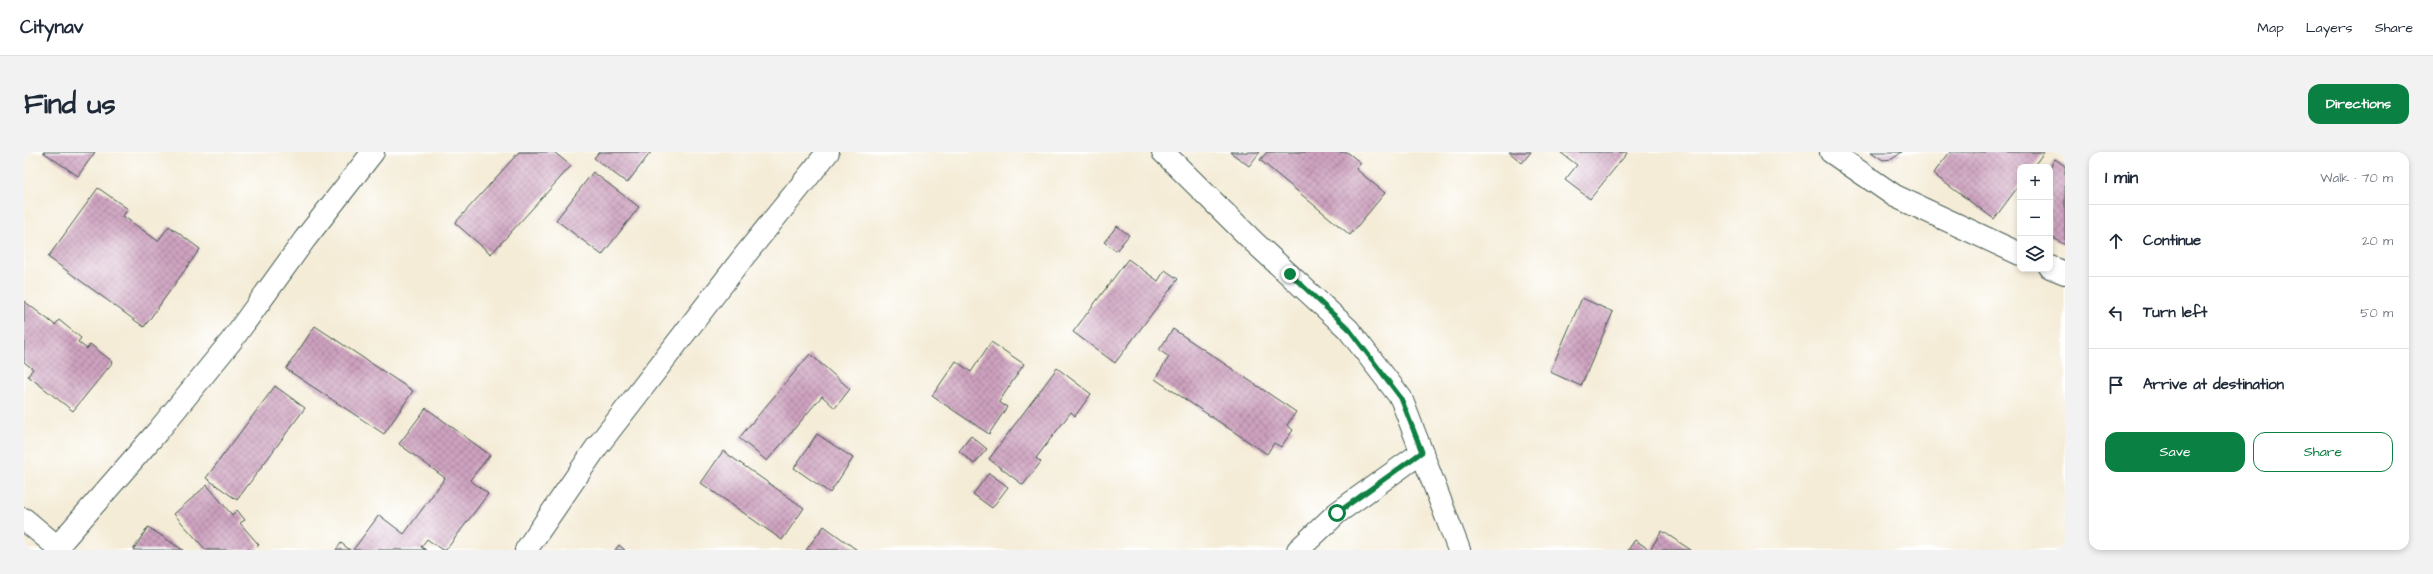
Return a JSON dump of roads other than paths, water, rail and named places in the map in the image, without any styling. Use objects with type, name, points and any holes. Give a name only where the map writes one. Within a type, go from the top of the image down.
[{"type":"street","points":[[24,519],[59,549],[232,340],[304,239],[373,152]]},
{"type":"street","points":[[526,550],[596,448],[745,255],[828,152]]},
{"type":"street","points":[[1831,152],[1895,196],[2017,253]]},
{"type":"street","points":[[1172,155],[1254,242],[1348,328],[1401,398],[1459,550]]},
{"type":"street","points":[[2053,268],[2065,274]]},
{"type":"street","points":[[1298,550],[1337,513],[1422,452]]}]
